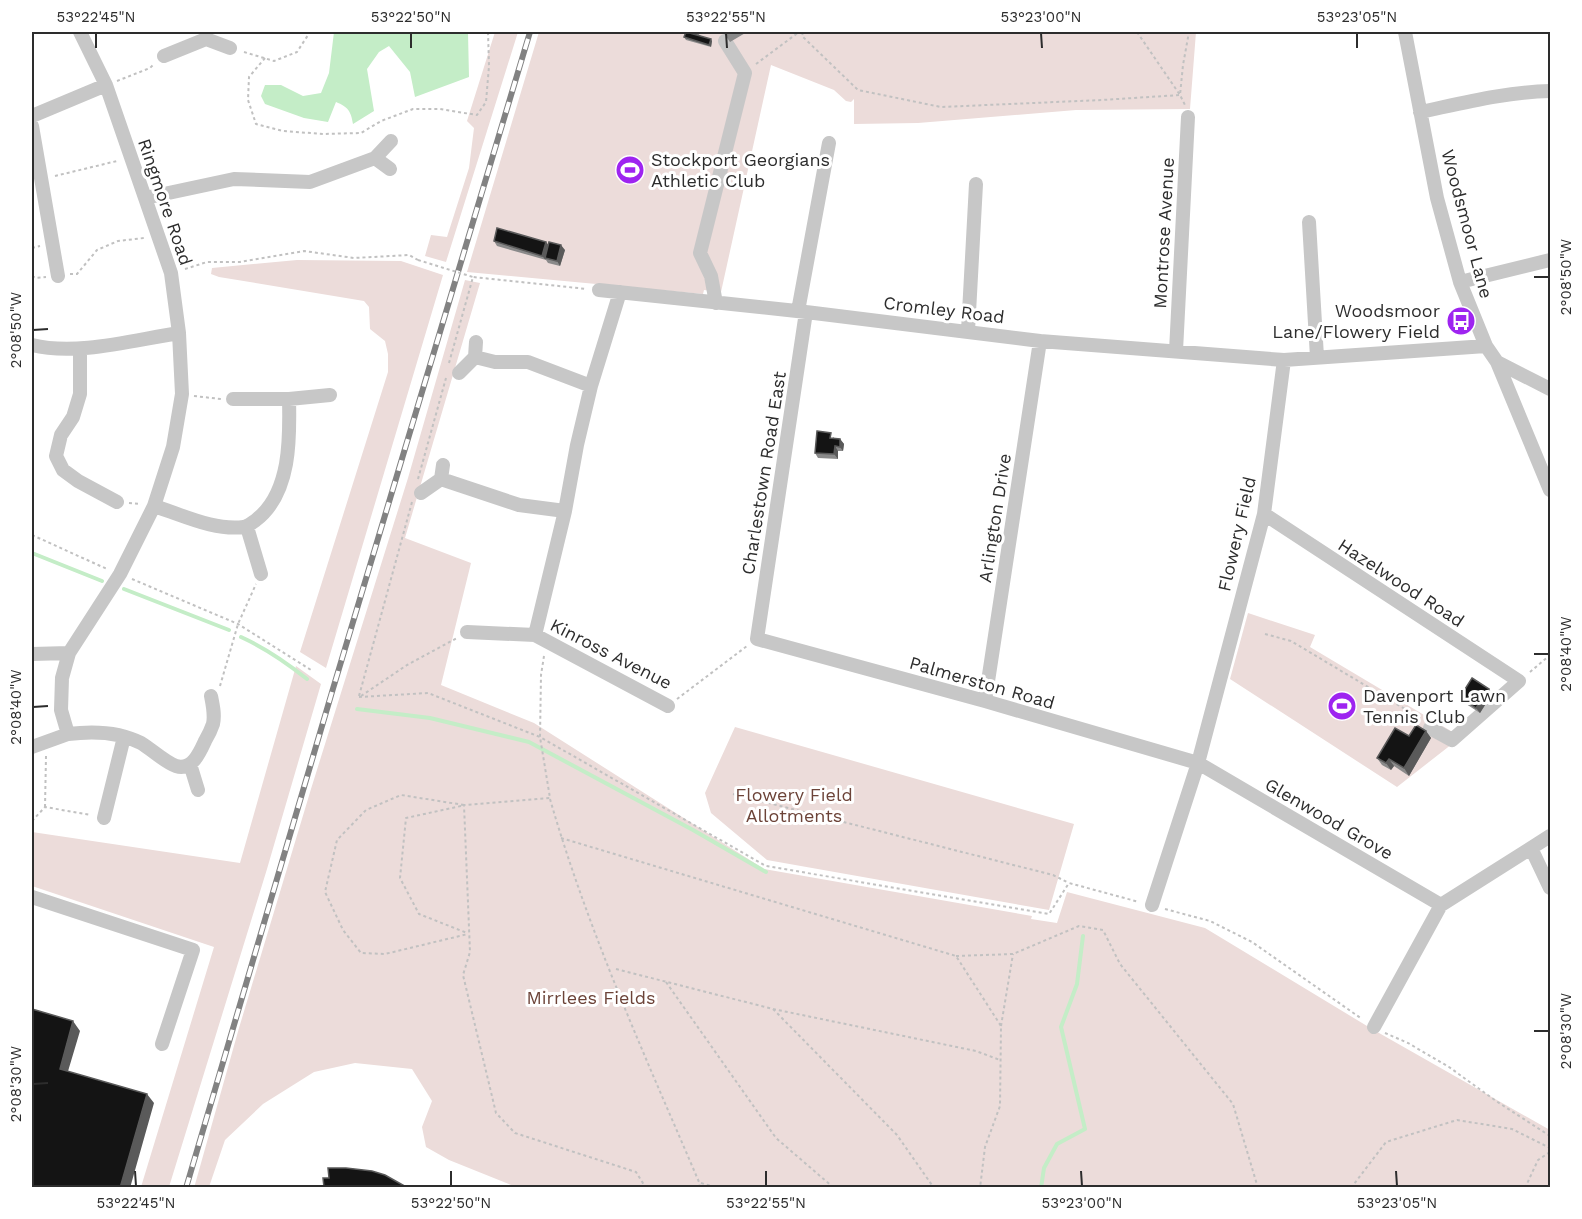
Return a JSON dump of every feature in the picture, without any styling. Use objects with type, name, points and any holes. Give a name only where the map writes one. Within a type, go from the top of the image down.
[{"type":"street","name":"Ringmore Road","points":[[68,734],[61,710],[62,678],[69,653],[120,574],[154,506],[173,447],[182,394],[179,333],[171,273],[106,85],[80,32]]},
{"type":"street","name":"Woodsmoor Lane","points":[[1405,32],[1437,198],[1460,282],[1486,346],[1497,362],[1551,389]]},
{"type":"street","points":[[164,56],[206,35],[230,48]]},
{"type":"street","points":[[716,303],[711,276],[700,253],[745,73],[725,41]]},
{"type":"street","points":[[32,116],[106,85]]},
{"type":"street","points":[[1420,112],[1482,99],[1551,91]]},
{"type":"street","name":"Montrose Avenue","points":[[1176,351],[1188,117]]},
{"type":"street","points":[[32,126],[58,276]]},
{"type":"street","points":[[145,198],[234,179],[310,182],[375,158],[391,141]]},
{"type":"street","name":"Charlestown Road East","points":[[756,639],[802,311],[829,143]]},
{"type":"street","points":[[375,158],[390,169]]},
{"type":"street","points":[[968,331],[976,184]]},
{"type":"street","points":[[1309,222],[1317,357]]},
{"type":"street","points":[[1460,282],[1551,260]]},
{"type":"street","name":"Cromley Road","points":[[599,290],[802,311],[1040,341],[1284,360]]},
{"type":"street","name":"Kinross Avenue","points":[[541,638],[577,445],[591,386],[620,292]]},
{"type":"street","points":[[32,345],[47,349],[80,349],[179,333]]},
{"type":"street","name":"Arlington Drive","points":[[985,701],[1040,341]]},
{"type":"street","points":[[459,373],[475,357],[476,342]]},
{"type":"street","points":[[1284,360],[1486,346]]},
{"type":"street","points":[[80,349],[80,394],[73,417],[61,435],[56,456],[63,470],[78,481],[117,502]]},
{"type":"street","points":[[475,357],[495,362],[528,362],[591,386]]},
{"type":"street","name":"Flowery Field","points":[[1152,905],[1198,763],[1264,514],[1284,360]]},
{"type":"street","points":[[1497,362],[1551,489]]},
{"type":"street","points":[[233,399],[289,399],[330,395]]},
{"type":"street","points":[[154,506],[215,526],[247,527],[266,512],[278,490],[286,466],[289,399]]},
{"type":"street","points":[[420,493],[442,472],[519,505],[565,511]]},
{"type":"street","name":"Hazelwood Road","points":[[1264,514],[1519,681]]},
{"type":"street","points":[[247,527],[261,574]]},
{"type":"street","name":"Kinross Avenue","points":[[467,632],[541,638],[668,706]]},
{"type":"street","name":"Palmerston Road","points":[[756,639],[985,701],[1198,763]]},
{"type":"street","points":[[32,654],[69,653]]},
{"type":"street","points":[[1430,728],[1452,740],[1519,681]]},
{"type":"street","points":[[32,747],[68,734],[89,732],[112,734],[139,742],[176,766],[184,766],[198,757],[212,726],[214,713],[211,696]]},
{"type":"street","points":[[104,818],[124,737]]},
{"type":"street","name":"Glenwood Grove","points":[[1198,763],[1441,905]]},
{"type":"street","points":[[190,764],[198,790]]},
{"type":"street","points":[[1374,1027],[1441,905],[1551,836]]},
{"type":"street","points":[[1531,848],[1551,888]]},
{"type":"street","points":[[32,897],[193,950],[162,1044]]},
{"type":"path","points":[[230,48],[274,61],[297,52],[310,32]]},
{"type":"path","points":[[265,58],[249,77],[248,100],[256,124],[283,131],[360,134],[412,109],[440,109],[477,115],[486,102],[489,66],[488,32]]},
{"type":"path","points":[[745,73],[801,32],[802,36],[858,90],[941,107],[1180,95]]},
{"type":"path","points":[[1137,32],[1180,95]]},
{"type":"path","points":[[1180,95],[1189,32]]},
{"type":"path","points":[[106,85],[150,68],[164,56]]},
{"type":"path","points":[[41,180],[131,157]]},
{"type":"path","points":[[32,276],[36,278],[76,274],[98,250],[118,241],[159,237]]},
{"type":"path","points":[[171,273],[207,262],[240,262],[304,251],[354,258],[409,255],[418,261],[473,277],[599,290]]},
{"type":"path","points":[[182,394],[214,399],[233,399]]},
{"type":"path","points":[[117,502],[154,506]]},
{"type":"path","points":[[32,535],[238,624],[310,670]]},
{"type":"path","points":[[211,696],[222,684],[238,624],[261,574]]},
{"type":"path","points":[[467,632],[407,666],[359,697],[428,693],[540,738],[766,866],[1049,915],[1069,883]]},
{"type":"path","points":[[1265,634],[1291,641],[1427,722],[1425,725],[1430,728]]},
{"type":"path","points":[[541,638],[540,738],[550,798],[561,838],[608,969],[700,1188]]},
{"type":"path","name":"Kinross Avenue","points":[[668,706],[756,639]]},
{"type":"path","points":[[1519,681],[1551,655]]},
{"type":"path","points":[[32,821],[45,807],[47,742]]},
{"type":"path","points":[[733,794],[1053,875],[1069,883],[1210,921],[1252,942],[1374,1027],[1408,1043],[1449,1067],[1496,1101],[1551,1136]]},
{"type":"path","points":[[464,805],[401,795],[366,810],[337,840],[325,892],[343,930],[361,953],[385,954],[470,934]]},
{"type":"path","points":[[470,934],[419,914],[400,878],[405,818],[464,805],[550,798]]},
{"type":"path","points":[[464,805],[470,952],[463,975],[495,1113],[515,1133],[636,1172],[646,1188]]},
{"type":"path","points":[[45,807],[104,818]]},
{"type":"path","points":[[561,838],[956,956],[1013,954],[1078,926],[1103,930],[1120,964],[1233,1104],[1258,1188]]},
{"type":"path","points":[[980,1188],[985,1147],[1000,1106],[1000,1026],[1013,954]]},
{"type":"path","points":[[956,956],[1000,1026]]},
{"type":"path","points":[[616,969],[773,1009],[976,1051],[1000,1060]]},
{"type":"path","points":[[666,982],[776,1138],[834,1188]]},
{"type":"path","points":[[773,1009],[897,1135],[934,1188]]},
{"type":"path","points":[[1351,1188],[1386,1142],[1457,1120],[1512,1129],[1551,1150],[1538,1160],[1525,1188]]},
{"type":"path","points":[[699,1182],[718,1188]]},
{"type":"green space","points":[[495,32],[518,32],[446,262],[425,256],[431,235],[447,237],[469,168],[474,128],[467,121]]},
{"type":"green space","name":"Stockport Georgians Athletic Club","points":[[539,32],[1196,32],[1190,109],[1076,110],[918,123],[854,124],[854,99],[851,102],[846,101],[834,90],[771,65],[721,292],[704,290],[703,294],[467,272]]},
{"type":"green space","points":[[297,260],[401,261],[443,275],[326,668],[300,652],[388,372],[385,341],[370,329],[369,307],[364,301],[211,274],[212,268]]},
{"type":"green space","name":"Mirrlees Fields","points":[[465,280],[480,283],[405,538],[471,563],[441,685],[534,723],[764,869],[1032,916],[1031,919],[1057,923],[1067,892],[1205,928],[1372,1029],[1550,1130],[1550,1187],[516,1187],[449,1160],[426,1147],[422,1127],[432,1101],[412,1069],[355,1063],[314,1072],[263,1104],[225,1140],[209,1187],[194,1188],[239,1028],[408,478]]},
{"type":"green space","name":"Davenport Lawn Tennis Club","points":[[1248,613],[1315,635],[1310,647],[1461,737],[1397,787],[1230,679]]},
{"type":"green space","points":[[296,666],[321,684],[267,869],[169,1187],[141,1187],[214,947],[32,886],[32,832],[240,863]]},
{"type":"green space","name":"Flowery Field Allotments","points":[[735,727],[1074,824],[1049,910],[767,860],[711,813],[705,793]]},
{"type":"shaded area","points":[[334,32],[466,32],[468,33],[469,77],[415,97],[410,72],[389,46],[379,52],[367,69],[374,111],[353,124],[348,110],[336,102],[328,122],[304,118],[265,104],[261,96],[265,85],[281,85],[303,96],[321,93],[329,73]]},
{"type":"building","points":[[686,32],[711,39],[709,45],[684,37]]},
{"type":"building","points":[[497,228],[546,242],[542,256],[494,241]]},
{"type":"building","points":[[549,242],[561,245],[557,261],[545,258]]},
{"type":"building","points":[[817,431],[831,433],[830,438],[840,439],[840,447],[835,446],[834,454],[815,453]]},
{"type":"building","points":[[1472,678],[1489,689],[1476,708],[1460,697]]},
{"type":"building","points":[[1416,725],[1426,731],[1404,768],[1389,759],[1386,763],[1377,758],[1395,728],[1409,736]]},
{"type":"building","points":[[32,1009],[73,1021],[60,1069],[147,1094],[120,1188],[32,1188]]},
{"type":"building","points":[[328,1168],[372,1171],[385,1175],[408,1188],[324,1187],[323,1178],[329,1178]]},
{"type":"waterway","points":[[32,553],[102,581]]},
{"type":"waterway","points":[[124,589],[229,630]]},
{"type":"waterway","points":[[241,637],[276,656],[307,679]]},
{"type":"waterway","points":[[357,709],[430,718],[529,742],[766,872]]},
{"type":"waterway","points":[[1041,1188],[1044,1168],[1057,1144],[1085,1129],[1061,1027],[1077,984],[1083,936]]},
{"type":"railway","points":[[186,1188],[530,32]]},
{"type":"place","name":"Stockport Georgians Athletic Club","points":[[630,170]]},
{"type":"place","name":"Woodsmoor Lane/Flowery Field","points":[[1461,321]]},
{"type":"place","name":"Davenport Lawn Tennis Club","points":[[1342,706]]}]
